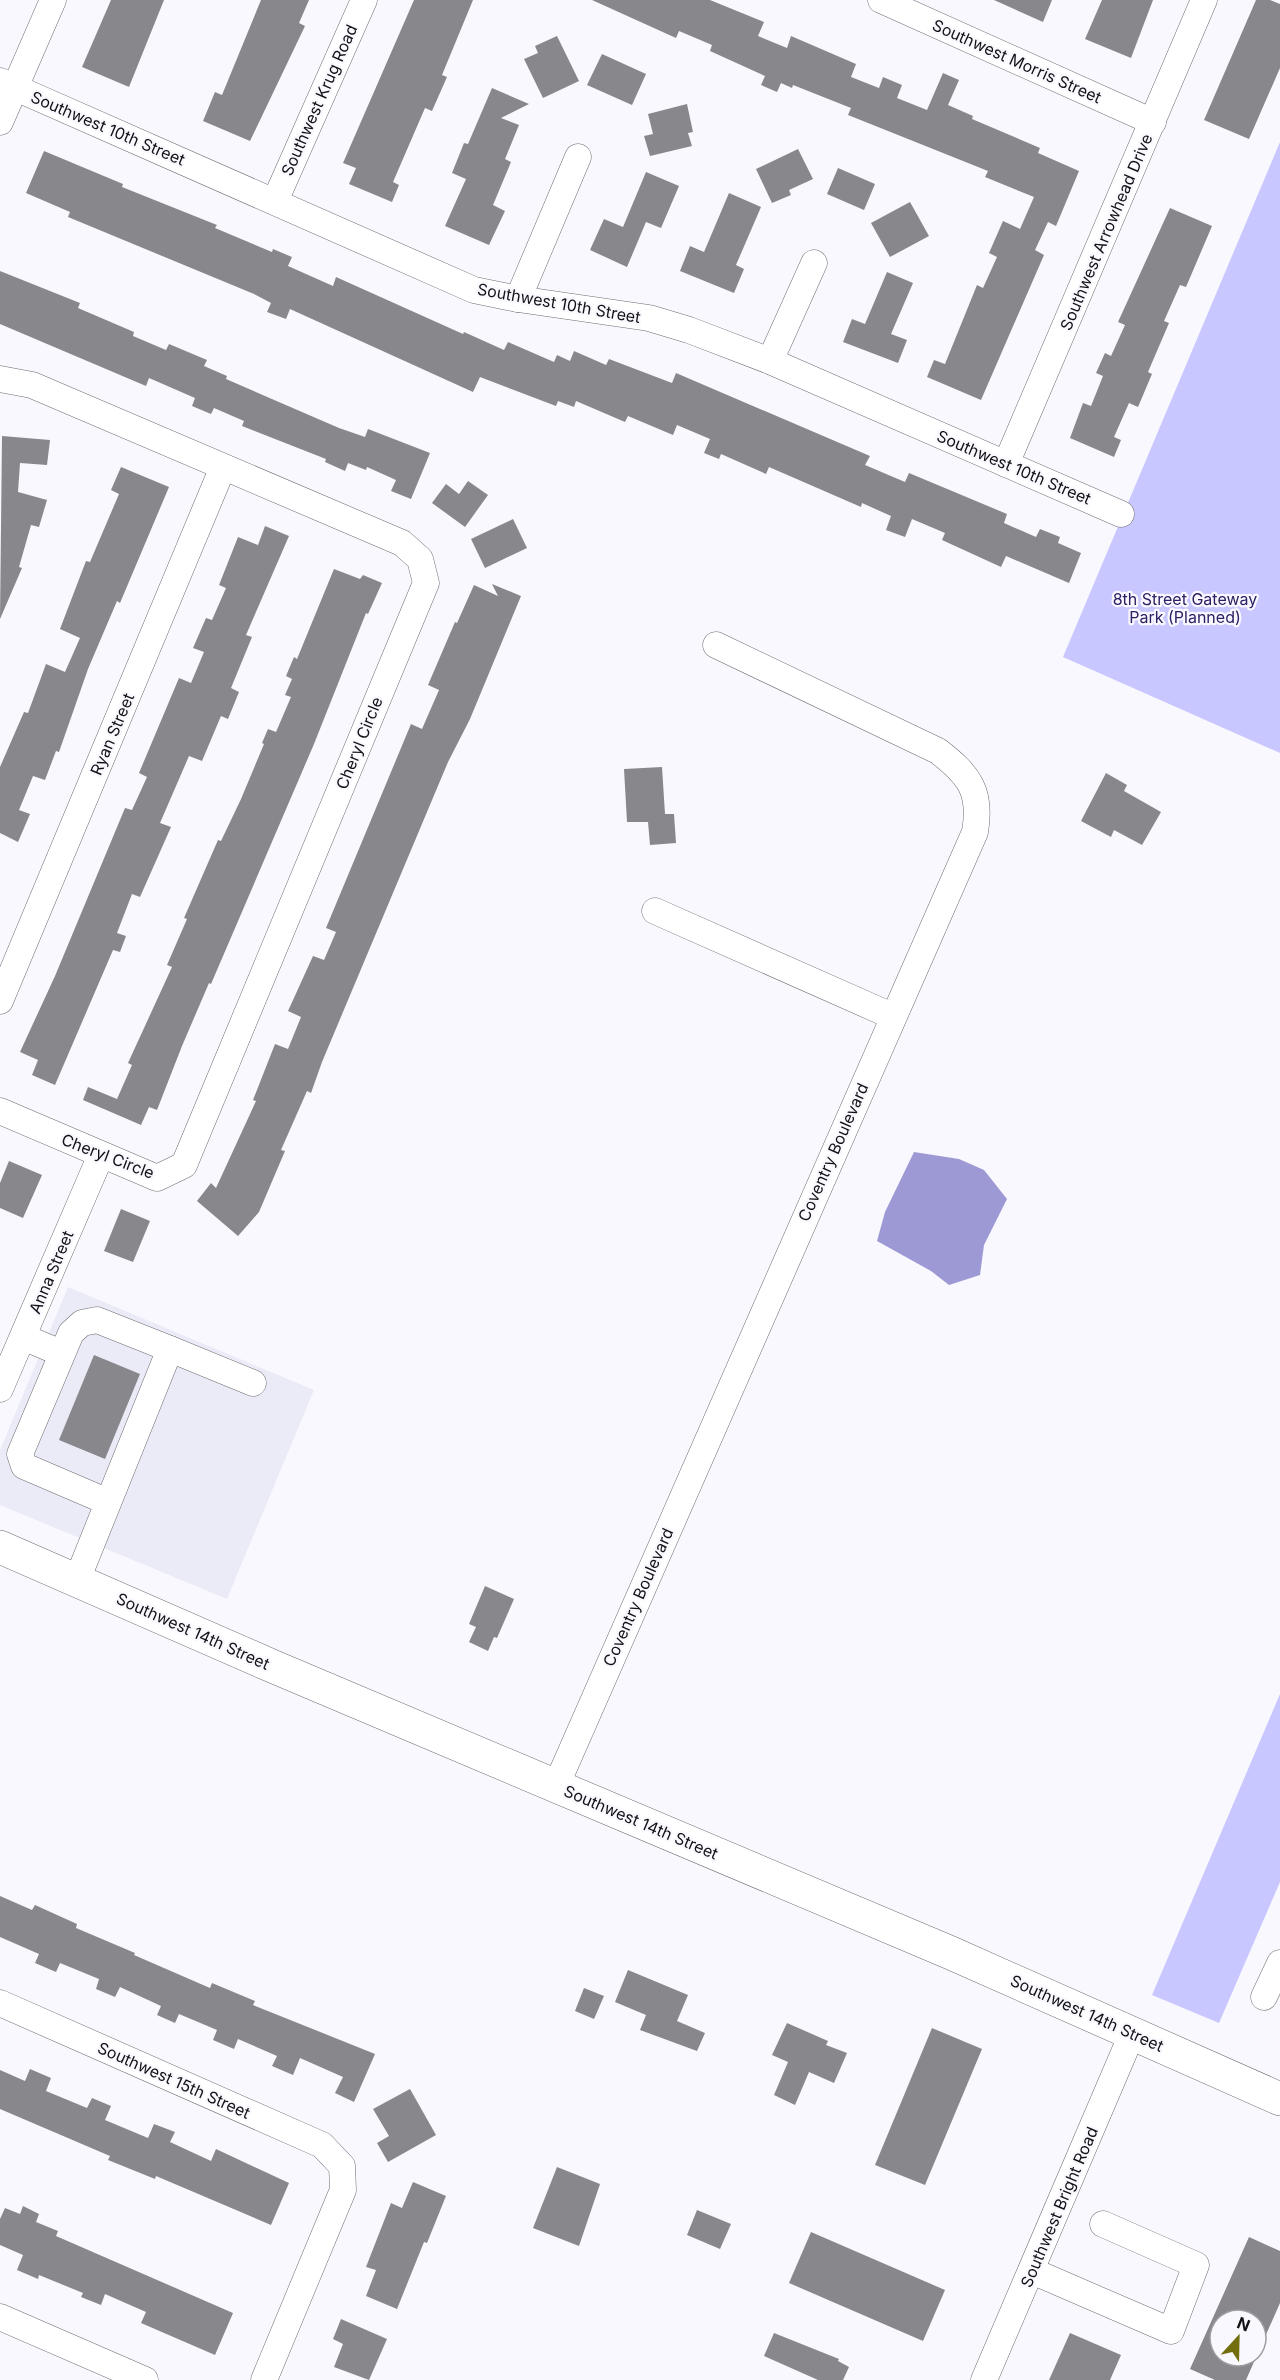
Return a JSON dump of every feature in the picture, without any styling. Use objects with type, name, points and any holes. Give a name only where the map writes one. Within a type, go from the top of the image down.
[{"type":"main road","name":"Southwest 14th Street","points":[[0,1547],[898,1930],[1280,2099]]},
{"type":"street","points":[[0,122],[8,85],[53,0]]},
{"type":"street","name":"Southwest Krug Road","points":[[275,201],[364,0]]},
{"type":"street","name":"Southwest Morris Street","points":[[881,0],[1153,122]]},
{"type":"street","name":"Southwest Arrowhead Drive","points":[[1005,464],[1204,0]]},
{"type":"street","name":"Southwest 10th Street","points":[[8,85],[474,290],[518,299],[649,318],[689,330],[770,361],[1121,514]]},
{"type":"street","points":[[518,299],[578,157]]},
{"type":"street","points":[[770,361],[814,263]]},
{"type":"street","name":"Cheryl Circle","points":[[0,379],[32,385],[402,543],[420,559],[426,583],[184,1165],[157,1178],[0,1111]]},
{"type":"street","name":"Ryan Street","points":[[0,1001],[223,467]]},
{"type":"street","name":"Coventry Boulevard","points":[[556,1786],[892,1016],[975,832],[979,809],[974,790],[962,769],[938,751],[716,645]]},
{"type":"street","points":[[655,911],[892,1016]]},
{"type":"street","name":"Anna Street","points":[[0,1389],[13,1343],[101,1155]]},
{"type":"street","points":[[108,1502],[24,1466],[20,1454],[61,1353],[70,1334],[82,1323],[97,1320],[253,1383]]},
{"type":"street","points":[[13,1343],[61,1353]]},
{"type":"street","points":[[76,1580],[170,1349]]},
{"type":"street","points":[[1263,1997],[1280,1963]]},
{"type":"street","name":"Southwest 15th Street","points":[[0,2002],[322,2145],[342,2166],[343,2190],[264,2380]]},
{"type":"street","name":"Southwest Bright Road","points":[[984,2380],[1132,2034]]},
{"type":"street","points":[[1032,2271],[1171,2331],[1196,2265],[1102,2224]]},
{"type":"street","points":[[0,2318],[145,2380]]},
{"type":"shaded area","points":[[914,1152],[959,1159],[984,1170],[1007,1199],[984,1245],[980,1275],[949,1285],[931,1271],[877,1241],[885,1212]]},
{"type":"shaded area","points":[[68,1287],[314,1390],[227,1599],[0,1505],[0,1450]]},
{"type":"green space","name":"8th Street Gateway Park (Planned)","points":[[1280,142],[1280,753],[1063,657]]},
{"type":"green space","points":[[1280,1694],[1280,1882],[1219,2023],[1152,1995]]},
{"type":"building","points":[[111,0],[164,0],[129,87],[82,67]]},
{"type":"building","points":[[261,0],[309,0],[299,23],[305,26],[250,141],[203,121],[215,92],[222,95]]},
{"type":"building","points":[[414,0],[473,0],[442,75],[447,77],[432,111],[425,108],[393,182],[399,185],[392,202],[349,184],[356,168],[343,163]]},
{"type":"building","points":[[592,0],[710,0],[764,22],[758,36],[787,48],[791,36],[856,64],[851,77],[879,88],[883,77],[902,85],[897,98],[927,110],[943,73],[959,80],[948,105],[973,116],[972,119],[1040,148],[1038,153],[1079,171],[1056,226],[1048,222],[1035,250],[1044,255],[981,400],[927,377],[934,360],[945,364],[977,285],[983,288],[997,257],[989,253],[1003,221],[1020,229],[1034,197],[985,177],[988,171],[848,115],[851,108],[793,85],[792,88],[781,83],[777,92],[761,85],[765,76],[710,51],[712,45],[679,31],[676,38]]},
{"type":"building","points":[[994,0],[1052,0],[1043,22]]},
{"type":"building","points":[[1102,0],[1153,0],[1131,58],[1085,39]]},
{"type":"building","points":[[1256,0],[1270,0],[1280,4],[1280,68],[1249,139],[1204,120]]},
{"type":"building","points":[[557,36],[579,81],[543,98],[524,59],[538,53],[535,46]]},
{"type":"building","points":[[602,54],[646,74],[632,105],[587,85]]},
{"type":"building","points":[[492,88],[529,104],[501,118],[519,125],[505,159],[511,162],[493,205],[505,211],[489,245],[445,226],[466,179],[452,173],[464,143],[468,144]]},
{"type":"building","points":[[687,104],[693,132],[688,133],[692,146],[650,156],[644,136],[653,134],[648,114]]},
{"type":"building","points":[[798,149],[813,179],[789,190],[791,195],[772,203],[756,169]]},
{"type":"building","points":[[44,151],[123,184],[122,187],[217,225],[215,228],[272,252],[273,249],[292,257],[288,266],[333,286],[336,277],[504,350],[508,342],[554,362],[557,355],[570,361],[574,351],[606,365],[609,359],[672,383],[676,373],[870,456],[865,465],[905,482],[909,473],[1007,514],[1004,523],[1036,537],[1040,529],[1060,537],[1058,543],[1081,553],[1069,583],[1006,556],[1001,567],[942,540],[945,533],[912,519],[905,537],[886,530],[891,516],[862,503],[861,507],[769,467],[766,474],[721,454],[719,459],[704,453],[710,439],[677,425],[673,435],[628,416],[625,422],[576,401],[574,407],[558,401],[556,406],[480,377],[473,392],[290,309],[286,319],[267,312],[271,303],[254,294],[68,217],[70,212],[26,193]]},
{"type":"building","points":[[838,168],[875,184],[864,210],[827,194]]},
{"type":"building","points":[[646,172],[679,186],[661,228],[646,222],[627,267],[590,250],[604,219],[623,227]]},
{"type":"building","points":[[729,193],[761,207],[736,265],[744,269],[734,293],[680,271],[690,246],[704,252]]},
{"type":"building","points":[[910,202],[929,236],[890,257],[871,223]]},
{"type":"building","points":[[1170,208],[1212,226],[1186,287],[1180,285],[1164,321],[1169,323],[1148,372],[1152,374],[1138,407],[1129,403],[1114,437],[1121,440],[1114,457],[1070,438],[1083,403],[1091,406],[1103,376],[1096,373],[1105,353],[1111,356],[1125,325],[1118,322]]},
{"type":"building","points":[[0,271],[80,303],[78,308],[134,332],[133,336],[166,350],[169,344],[207,360],[204,366],[227,376],[226,379],[339,428],[365,437],[368,429],[430,453],[411,499],[391,491],[396,480],[367,467],[366,470],[348,463],[345,471],[325,462],[326,459],[242,426],[244,421],[214,408],[211,414],[192,406],[195,398],[149,378],[146,386],[0,324]]},
{"type":"building","points":[[887,272],[913,283],[891,334],[907,340],[898,363],[843,342],[852,319],[865,324]]},
{"type":"building","points":[[2,436],[50,440],[47,465],[20,463],[18,492],[47,500],[39,527],[31,525],[19,567],[22,568],[0,619]]},
{"type":"building","points":[[121,467],[169,487],[120,603],[117,601],[88,669],[59,752],[56,751],[45,780],[33,776],[19,810],[30,814],[18,842],[0,833],[0,767],[24,712],[28,713],[46,664],[65,672],[80,638],[60,629],[86,561],[90,562],[119,494],[111,490]]},
{"type":"building","points":[[468,481],[488,495],[465,527],[432,503],[446,484],[459,494]]},
{"type":"building","points":[[513,519],[527,548],[485,568],[471,539]]},
{"type":"building","points":[[265,526],[289,536],[246,635],[252,637],[231,688],[239,692],[228,719],[221,716],[202,761],[189,756],[160,823],[171,827],[140,897],[132,894],[117,933],[126,936],[120,952],[113,950],[55,1085],[32,1075],[38,1060],[20,1052],[55,976],[125,808],[132,810],[147,777],[139,773],[179,678],[191,683],[204,652],[193,648],[206,618],[212,620],[226,588],[219,585],[238,537],[258,545]]},
{"type":"building","points":[[334,569],[360,579],[363,575],[382,583],[368,614],[366,613],[314,744],[211,984],[209,983],[157,1110],[149,1107],[141,1125],[83,1100],[88,1087],[117,1099],[132,1065],[128,1063],[172,967],[167,965],[187,919],[184,918],[218,840],[221,841],[241,799],[268,729],[276,732],[291,697],[285,695],[292,679],[286,676],[294,657],[297,659]]},
{"type":"building","points":[[492,584],[521,596],[470,719],[448,762],[311,1093],[307,1091],[281,1150],[285,1151],[259,1212],[238,1236],[197,1201],[211,1183],[216,1188],[256,1101],[253,1100],[275,1044],[288,1049],[301,1017],[288,1011],[313,956],[324,960],[336,932],[326,928],[411,724],[422,729],[439,690],[428,685],[455,622],[457,623],[474,585],[498,596]]},
{"type":"building","points":[[662,767],[665,814],[674,814],[676,843],[650,845],[648,822],[627,822],[624,769]]},
{"type":"building","points":[[1106,773],[1127,785],[1124,791],[1161,812],[1142,845],[1114,830],[1111,837],[1081,821]]},
{"type":"building","points":[[9,1161],[42,1175],[23,1218],[0,1208],[0,1183]]},
{"type":"building","points":[[121,1209],[150,1221],[133,1262],[104,1251]]},
{"type":"building","points":[[94,1355],[140,1374],[105,1459],[59,1440]]},
{"type":"building","points":[[485,1586],[514,1599],[497,1638],[494,1637],[488,1651],[469,1642],[476,1627],[469,1624]]},
{"type":"building","points":[[0,1896],[32,1910],[35,1905],[77,1924],[76,1928],[135,1953],[134,1955],[210,1988],[212,1983],[255,2001],[253,2005],[375,2054],[354,2102],[335,2093],[343,2077],[300,2058],[293,2075],[272,2066],[277,2056],[238,2039],[234,2049],[213,2040],[217,2030],[179,2014],[175,2023],[157,2015],[161,2006],[120,1987],[115,1997],[96,1989],[99,1979],[60,1963],[56,1972],[35,1963],[39,1954],[0,1937]]},
{"type":"building","points":[[628,1970],[688,1995],[677,2021],[705,2033],[697,2051],[640,2030],[646,2015],[615,2002]]},
{"type":"building","points":[[584,1988],[604,1996],[594,2019],[575,2011]]},
{"type":"building","points":[[787,2023],[828,2041],[826,2045],[847,2053],[834,2083],[809,2072],[795,2105],[774,2095],[788,2062],[772,2055]]},
{"type":"building","points":[[932,2028],[982,2049],[925,2185],[875,2165]]},
{"type":"building","points":[[30,2069],[51,2078],[46,2091],[87,2108],[92,2098],[111,2106],[105,2120],[148,2138],[154,2124],[175,2132],[170,2142],[211,2161],[216,2149],[289,2183],[271,2225],[156,2176],[155,2179],[108,2160],[110,2156],[0,2109],[0,2070],[25,2081]]},
{"type":"building","points":[[410,2089],[436,2135],[388,2162],[377,2143],[389,2136],[373,2109]]},
{"type":"building","points":[[557,2167],[600,2184],[579,2246],[533,2228]]},
{"type":"building","points":[[413,2182],[446,2196],[427,2243],[424,2242],[397,2309],[366,2296],[376,2270],[366,2267],[391,2203],[402,2208]]},
{"type":"building","points":[[23,2206],[39,2214],[36,2222],[58,2231],[56,2236],[233,2313],[215,2355],[141,2323],[146,2312],[105,2294],[101,2305],[81,2297],[83,2293],[39,2275],[38,2279],[17,2270],[23,2255],[0,2245],[0,2219],[5,2208],[20,2214]]},
{"type":"building","points":[[697,2210],[731,2224],[720,2249],[687,2235]]},
{"type":"building","points":[[811,2232],[945,2290],[923,2341],[789,2283]]},
{"type":"building","points":[[1249,2237],[1280,2251],[1280,2303],[1268,2330],[1268,2308],[1217,2308]]},
{"type":"building","points":[[341,2319],[387,2339],[369,2380],[334,2367],[343,2344],[333,2339]]},
{"type":"building","points":[[1208,2329],[1208,2368],[1251,2368],[1246,2380],[1215,2380],[1190,2369]]},
{"type":"building","points":[[774,2333],[839,2359],[838,2361],[849,2367],[843,2380],[818,2380],[764,2356]]},
{"type":"building","points":[[1070,2333],[1121,2355],[1110,2380],[1049,2380]]}]
